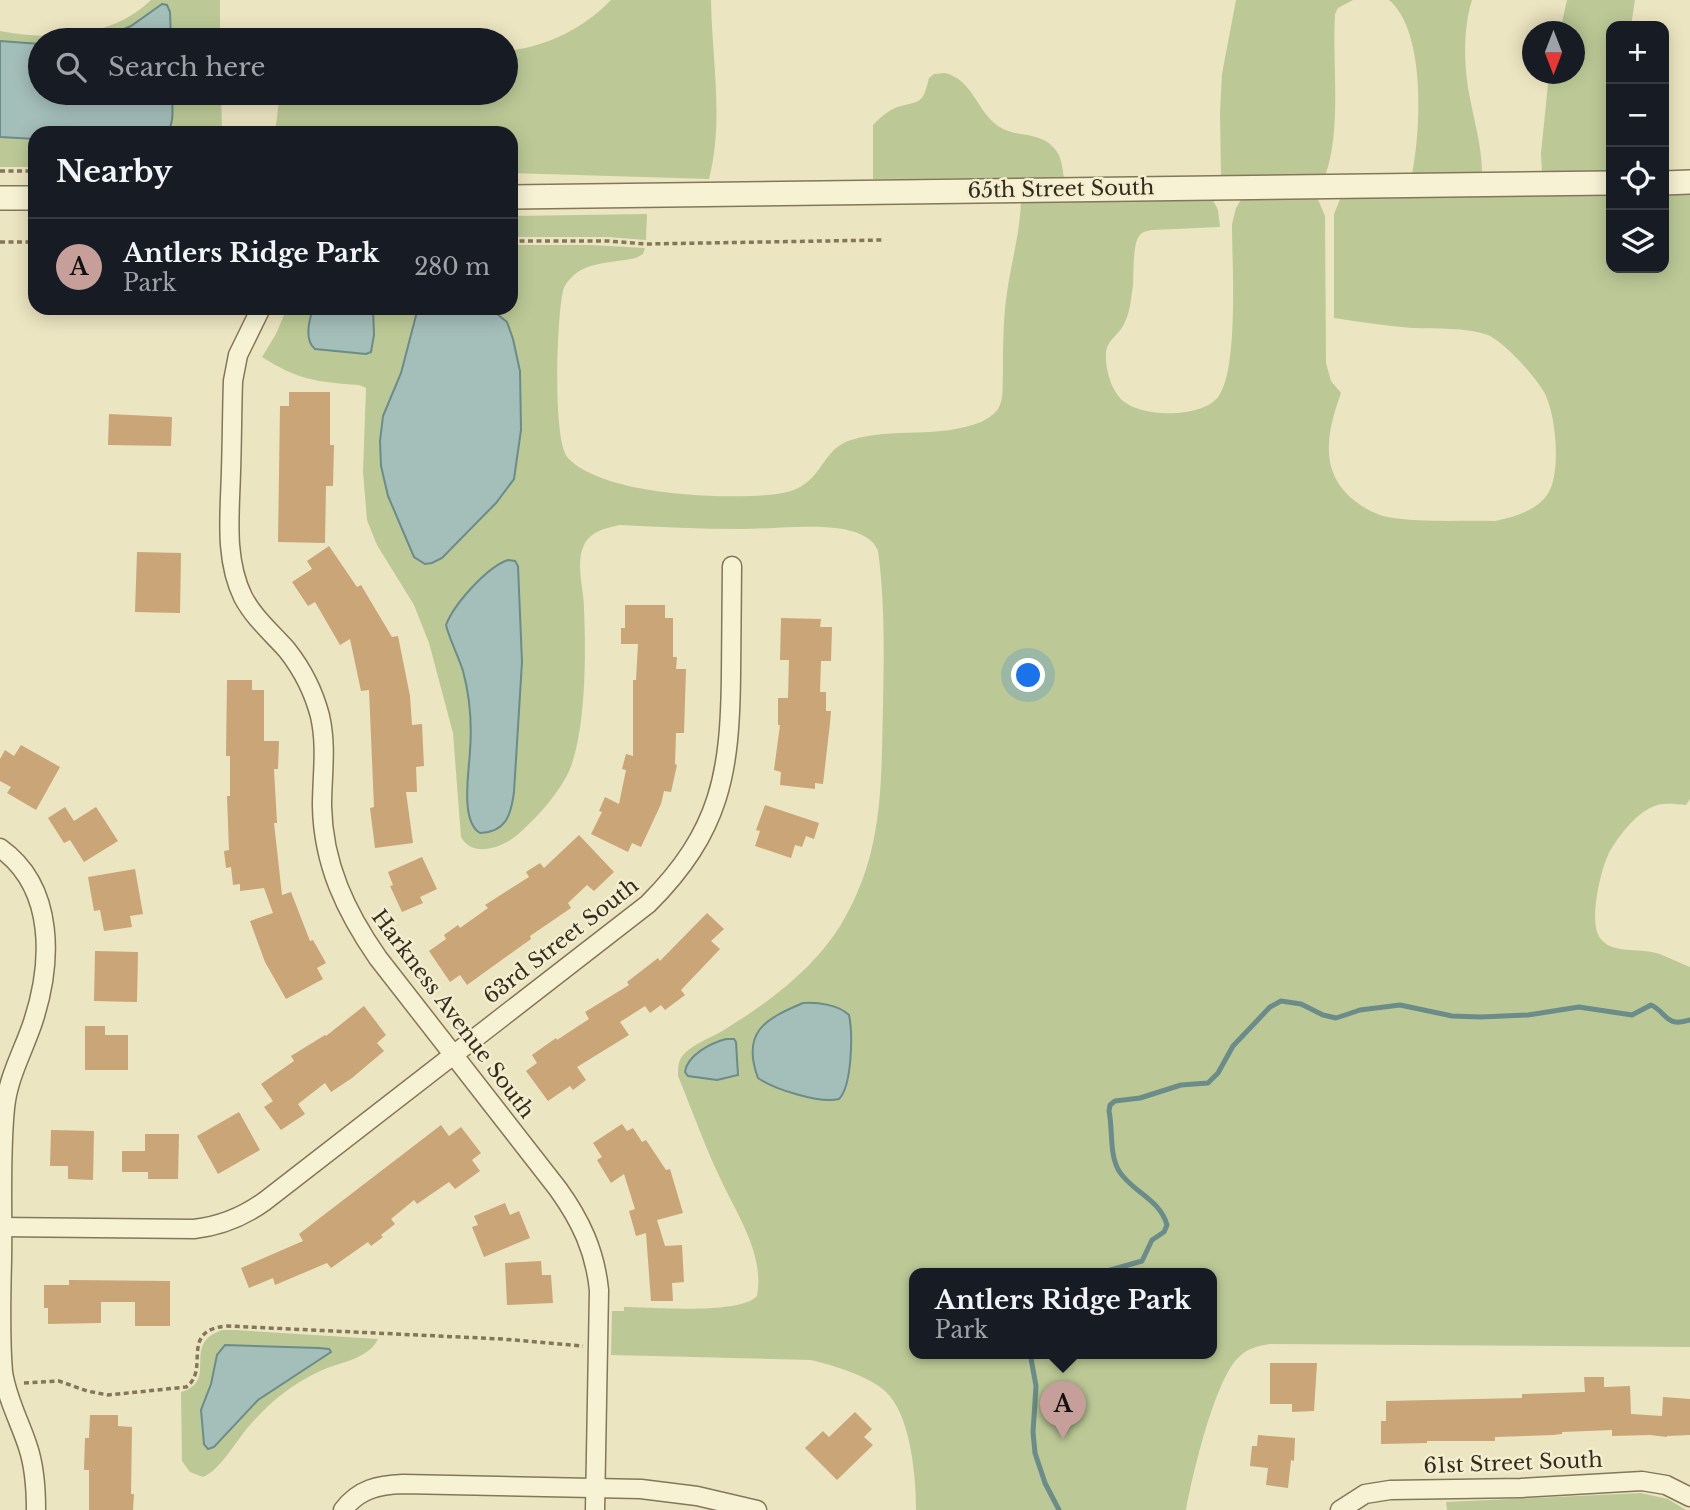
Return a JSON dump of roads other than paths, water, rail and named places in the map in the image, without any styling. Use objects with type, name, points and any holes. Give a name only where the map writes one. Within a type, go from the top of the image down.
[{"type":"street","points":[[1669,183],[1690,182]]},
{"type":"street","name":"65th Street South","points":[[518,197],[1606,183]]},
{"type":"street","points":[[0,198],[28,198]]},
{"type":"street","name":"Harkness Avenue South","points":[[258,315],[238,355],[233,381],[230,540],[234,573],[249,607],[297,665],[317,707],[325,746],[323,824],[328,857],[338,890],[367,943],[582,1225],[597,1271],[599,1301],[595,1510]]},
{"type":"street","name":"63rd Street South","points":[[1,1227],[194,1229],[227,1223],[265,1201],[648,904],[680,869],[701,836],[713,809],[727,755],[730,730],[732,566]]},
{"type":"street","points":[[0,848],[18,864],[37,894],[43,913],[46,939],[37,1009],[7,1094],[1,1227],[2,1369],[10,1403],[31,1455],[36,1510]]},
{"type":"street","name":"61st Street South","points":[[1340,1510],[1361,1496],[1390,1490],[1521,1488],[1642,1481],[1666,1485],[1690,1497]]},
{"type":"street","points":[[343,1510],[363,1492],[388,1485],[674,1492],[757,1510]]},
{"type":"water","points":[[162,4],[167,5],[171,28],[126,28]]},
{"type":"water","points":[[0,41],[28,43],[28,105],[172,105],[171,126],[28,126],[28,139],[0,137]]},
{"type":"water","points":[[311,315],[373,315],[371,352],[366,354],[315,349],[309,341]]},
{"type":"water","points":[[416,315],[498,315],[507,322],[520,371],[521,430],[514,479],[496,503],[442,558],[432,563],[425,564],[414,557],[388,496],[381,466],[383,416],[401,373]]},
{"type":"water","points":[[508,560],[515,561],[518,566],[522,662],[514,792],[506,821],[496,829],[480,833],[474,827],[468,807],[471,731],[467,691],[463,671],[446,625],[472,587],[491,570]]},
{"type":"water","points":[[803,1003],[828,1005],[849,1015],[849,1072],[839,1099],[821,1099],[797,1094],[758,1078],[753,1062],[753,1049],[760,1029],[778,1015]]},
{"type":"water","points":[[726,1039],[734,1039],[736,1042],[738,1075],[717,1080],[688,1076],[685,1072],[687,1066],[695,1055]]},
{"type":"water","points":[[225,1345],[319,1348],[329,1349],[331,1352],[258,1400],[214,1447],[208,1449],[204,1444],[201,1410],[211,1384],[217,1355]]},
{"type":"waterway","points":[[1118,1268],[1142,1261],[1152,1240],[1164,1232],[1167,1225],[1152,1202],[1119,1171],[1112,1150],[1110,1105],[1115,1101],[1140,1098],[1181,1085],[1208,1083],[1218,1073],[1233,1046],[1270,1007],[1281,1001],[1301,1004],[1336,1018],[1360,1010],[1400,1005],[1452,1016],[1481,1017],[1528,1015],[1579,1007],[1632,1015],[1651,1005],[1671,1021],[1690,1020]]},
{"type":"waterway","points":[[1031,1359],[1036,1386],[1033,1432],[1035,1453],[1045,1483],[1059,1510]]},
{"type":"place","name":"Antlers Ridge Park","points":[[1063,1439]]}]
